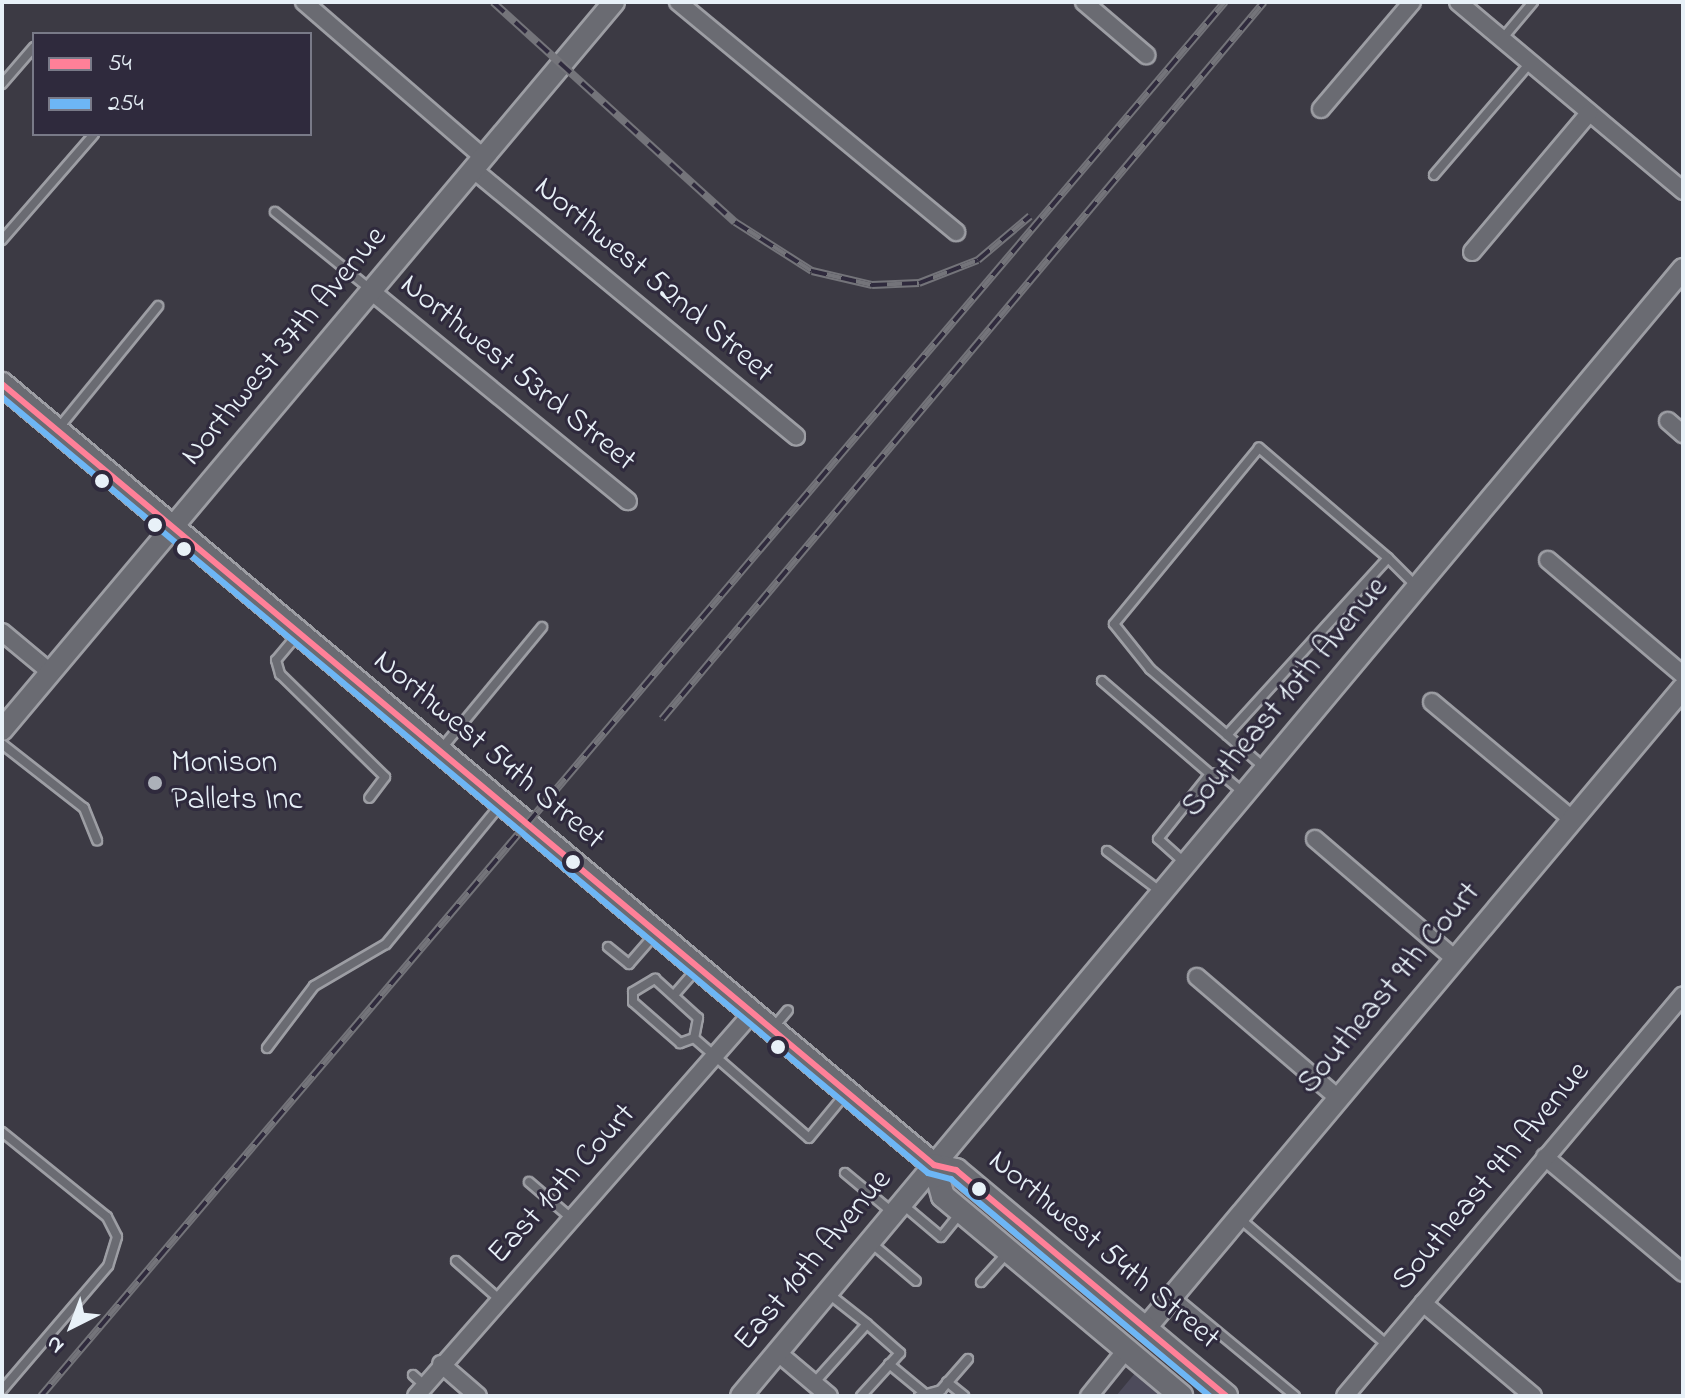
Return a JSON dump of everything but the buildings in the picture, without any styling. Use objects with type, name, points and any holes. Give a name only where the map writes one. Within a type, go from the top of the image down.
[{"type":"main road","name":"Northwest 54th Street","points":[[2,384],[934,1165],[956,1170],[1226,1396]]},
{"type":"main road","name":"Northwest 54th Street","points":[[934,1165],[943,1196],[1181,1396]]},
{"type":"main road","points":[[1135,1357],[1172,1366],[1207,1396]]},
{"type":"street","name":"Northwest 52nd Street","points":[[304,2],[479,164],[796,436]]},
{"type":"street","name":"Northwest 37th Avenue","points":[[2,730],[614,2]]},
{"type":"street","points":[[678,2],[956,232]]},
{"type":"street","points":[[1084,2],[1146,55]]},
{"type":"street","points":[[1321,109],[1412,2]]},
{"type":"street","points":[[1458,2],[1683,191]]},
{"type":"street","points":[[1472,252],[1589,113]]},
{"type":"street","name":"Southeast 10th Avenue","points":[[934,1165],[1683,269]]},
{"type":"street","name":"Northwest 53rd Street","points":[[371,291],[628,501]]},
{"type":"street","points":[[1668,421],[1683,434]]},
{"type":"street","points":[[1548,560],[1683,675]]},
{"type":"street","points":[[2,632],[50,672]]},
{"type":"street","name":"Southeast 9th Court","points":[[1145,1329],[1683,688]]},
{"type":"street","points":[[1432,702],[1572,819]]},
{"type":"street","points":[[1315,839],[1455,959]]},
{"type":"street","points":[[1197,977],[1338,1098]]},
{"type":"street","name":"Southeast 9th Avenue","points":[[1345,1396],[1545,1157],[1677,1015],[1683,995]]},
{"type":"street","name":"East 10th Court","points":[[418,1385],[441,1364],[753,1012]]},
{"type":"street","points":[[1545,1157],[1683,1273]]},
{"type":"street","name":"East 10th Avenue","points":[[741,1396],[934,1165]]},
{"type":"street","points":[[1423,1303],[1533,1396]]},
{"type":"street","points":[[777,1352],[829,1396]]},
{"type":"street","points":[[1089,1396],[1135,1357]]},
{"type":"street","points":[[441,1364],[478,1396]]},
{"type":"lane","points":[[1502,39],[1533,2]]},
{"type":"lane","points":[[2,84],[32,49]]},
{"type":"lane","points":[[1434,175],[1530,63]]},
{"type":"lane","points":[[2,240],[92,136]]},
{"type":"lane","points":[[275,212],[371,291]]},
{"type":"lane","points":[[57,431],[158,306]]},
{"type":"lane","points":[[1267,769],[1150,669],[1114,624],[1259,448],[1388,558],[1418,588]]},
{"type":"lane","points":[[1227,735],[1388,558]]},
{"type":"lane","points":[[439,751],[542,627]]},
{"type":"lane","points":[[298,633],[276,660],[280,674],[385,777],[369,798]]},
{"type":"lane","points":[[1102,681],[1210,774]]},
{"type":"lane","points":[[2,744],[84,808],[97,841]]},
{"type":"lane","points":[[1187,865],[1158,839],[1210,774],[1220,773],[1246,794]]},
{"type":"lane","points":[[267,1048],[314,986],[386,944],[501,804]]},
{"type":"lane","points":[[1107,851],[1162,894]]},
{"type":"lane","points":[[608,947],[629,964],[655,933]]},
{"type":"lane","points":[[674,995],[699,967]]},
{"type":"lane","points":[[648,978],[674,995],[698,1018],[694,1038],[680,1043],[631,997],[648,978]]},
{"type":"lane","points":[[772,1029],[788,1010]]},
{"type":"lane","points":[[694,1038],[809,1138],[847,1091]]},
{"type":"lane","points":[[2,1132],[107,1217],[117,1237],[108,1266],[2,1390]]},
{"type":"lane","points":[[845,1173],[941,1237],[962,1212]]},
{"type":"lane","points":[[529,1182],[571,1218]]},
{"type":"lane","points":[[1238,1217],[1387,1345]]},
{"type":"lane","points":[[869,1242],[916,1281]]},
{"type":"lane","points":[[981,1282],[1008,1252]]},
{"type":"lane","points":[[456,1261],[499,1299]]},
{"type":"lane","points":[[827,1292],[900,1353],[861,1396]]},
{"type":"lane","points":[[1173,1295],[1295,1396]]},
{"type":"lane","points":[[814,1383],[867,1324]]},
{"type":"lane","points":[[889,1364],[921,1394],[947,1382],[968,1359]]},
{"type":"lane","points":[[947,1382],[964,1396]]},
{"type":"shaded area","points":[[1136,1372],[1163,1396],[1116,1396]]},
{"type":"railway","points":[[493,2],[735,222],[812,271],[872,285],[919,283],[978,260],[1030,216]]},
{"type":"railway","points":[[41,1396],[1225,2]]},
{"type":"railway","points":[[662,719],[1264,2]]},
{"type":"transit line","name":"54","points":[[2,384],[934,1165],[956,1170],[1226,1396]]},
{"type":"transit line","name":"254","points":[[2,397],[928,1173],[951,1179],[1210,1396]]},
{"type":"place","name":"Monison Pallets Inc","points":[[155,783]]}]
